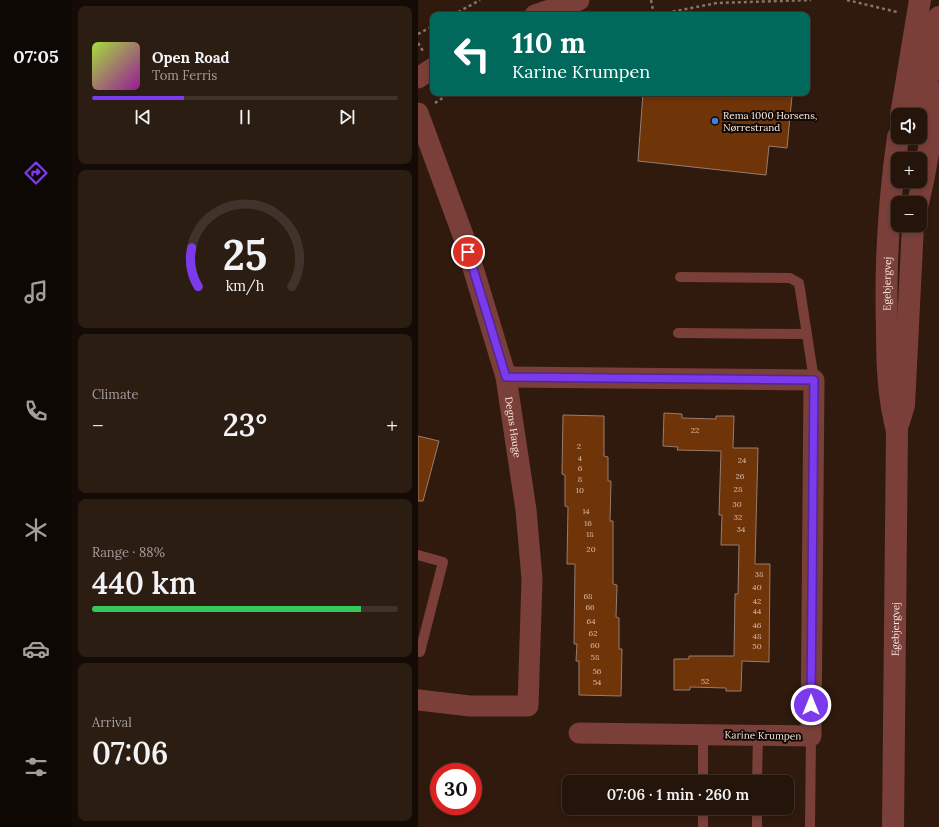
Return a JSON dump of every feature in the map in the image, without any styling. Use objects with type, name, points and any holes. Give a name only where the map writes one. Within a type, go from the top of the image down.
[{"type":"street","points":[[544,12],[579,0]]},
{"type":"street","points":[[936,0],[939,8]]},
{"type":"street","points":[[902,108],[919,9]]},
{"type":"street","points":[[922,108],[939,17]]},
{"type":"street","points":[[418,78],[430,70]]},
{"type":"street","points":[[919,196],[939,93]]},
{"type":"street","name":"Degns Hauge","points":[[418,113],[464,238],[506,377],[526,510],[532,579],[528,706],[470,706],[418,700]]},
{"type":"street","name":"Egebjergvej","points":[[897,144],[893,176],[886,293],[890,404],[897,431]]},
{"type":"street","name":"Egebjergvej","points":[[893,827],[897,431],[904,405],[912,232]]},
{"type":"street","points":[[506,377],[814,380]]},
{"type":"street","name":"Karine Krumpen","points":[[579,734],[811,736],[814,380]]},
{"type":"lane","points":[[680,277],[790,278],[800,283],[814,380]]},
{"type":"lane","points":[[678,332],[807,334]]},
{"type":"lane","points":[[418,555],[443,562],[420,652],[418,651]]},
{"type":"lane","points":[[703,735],[703,775]]},
{"type":"lane","points":[[757,775],[758,735]]},
{"type":"lane","points":[[810,827],[811,736]]},
{"type":"lane","points":[[703,815],[703,827]]},
{"type":"lane","points":[[757,815],[757,827]]},
{"type":"path","points":[[458,12],[480,0]]},
{"type":"path","points":[[651,0],[654,12]]},
{"type":"path","points":[[670,12],[717,3],[811,0]]},
{"type":"path","points":[[848,0],[919,9]]},
{"type":"path","points":[[418,34],[430,28]]},
{"type":"building","name":"Rema 1000 Horsens, Nørrestrand","points":[[643,96],[792,96],[787,148],[769,146],[766,175],[638,161]]},
{"type":"building","points":[[664,413],[682,414],[682,418],[716,419],[716,416],[734,416],[733,448],[758,448],[755,564],[770,564],[769,662],[742,661],[741,691],[726,691],[726,688],[690,687],[690,690],[674,690],[674,659],[689,659],[689,656],[734,656],[735,594],[738,594],[739,545],[721,545],[722,515],[719,515],[721,451],[677,450],[678,447],[663,446]]},
{"type":"building","points":[[563,415],[604,416],[604,456],[608,457],[608,481],[611,481],[610,521],[613,521],[613,584],[617,585],[616,617],[619,618],[619,649],[622,649],[621,696],[579,695],[579,661],[576,661],[577,644],[574,644],[575,564],[567,564],[568,507],[565,506],[565,475],[562,474]]},
{"type":"building","points":[[418,436],[439,441],[423,501],[418,501]]},
{"type":"place","name":"Rema 1000 Horsens, Nørrestrand","points":[[715,121]]},
{"type":"route","points":[[468,252],[506,377],[814,380],[811,705]]}]
